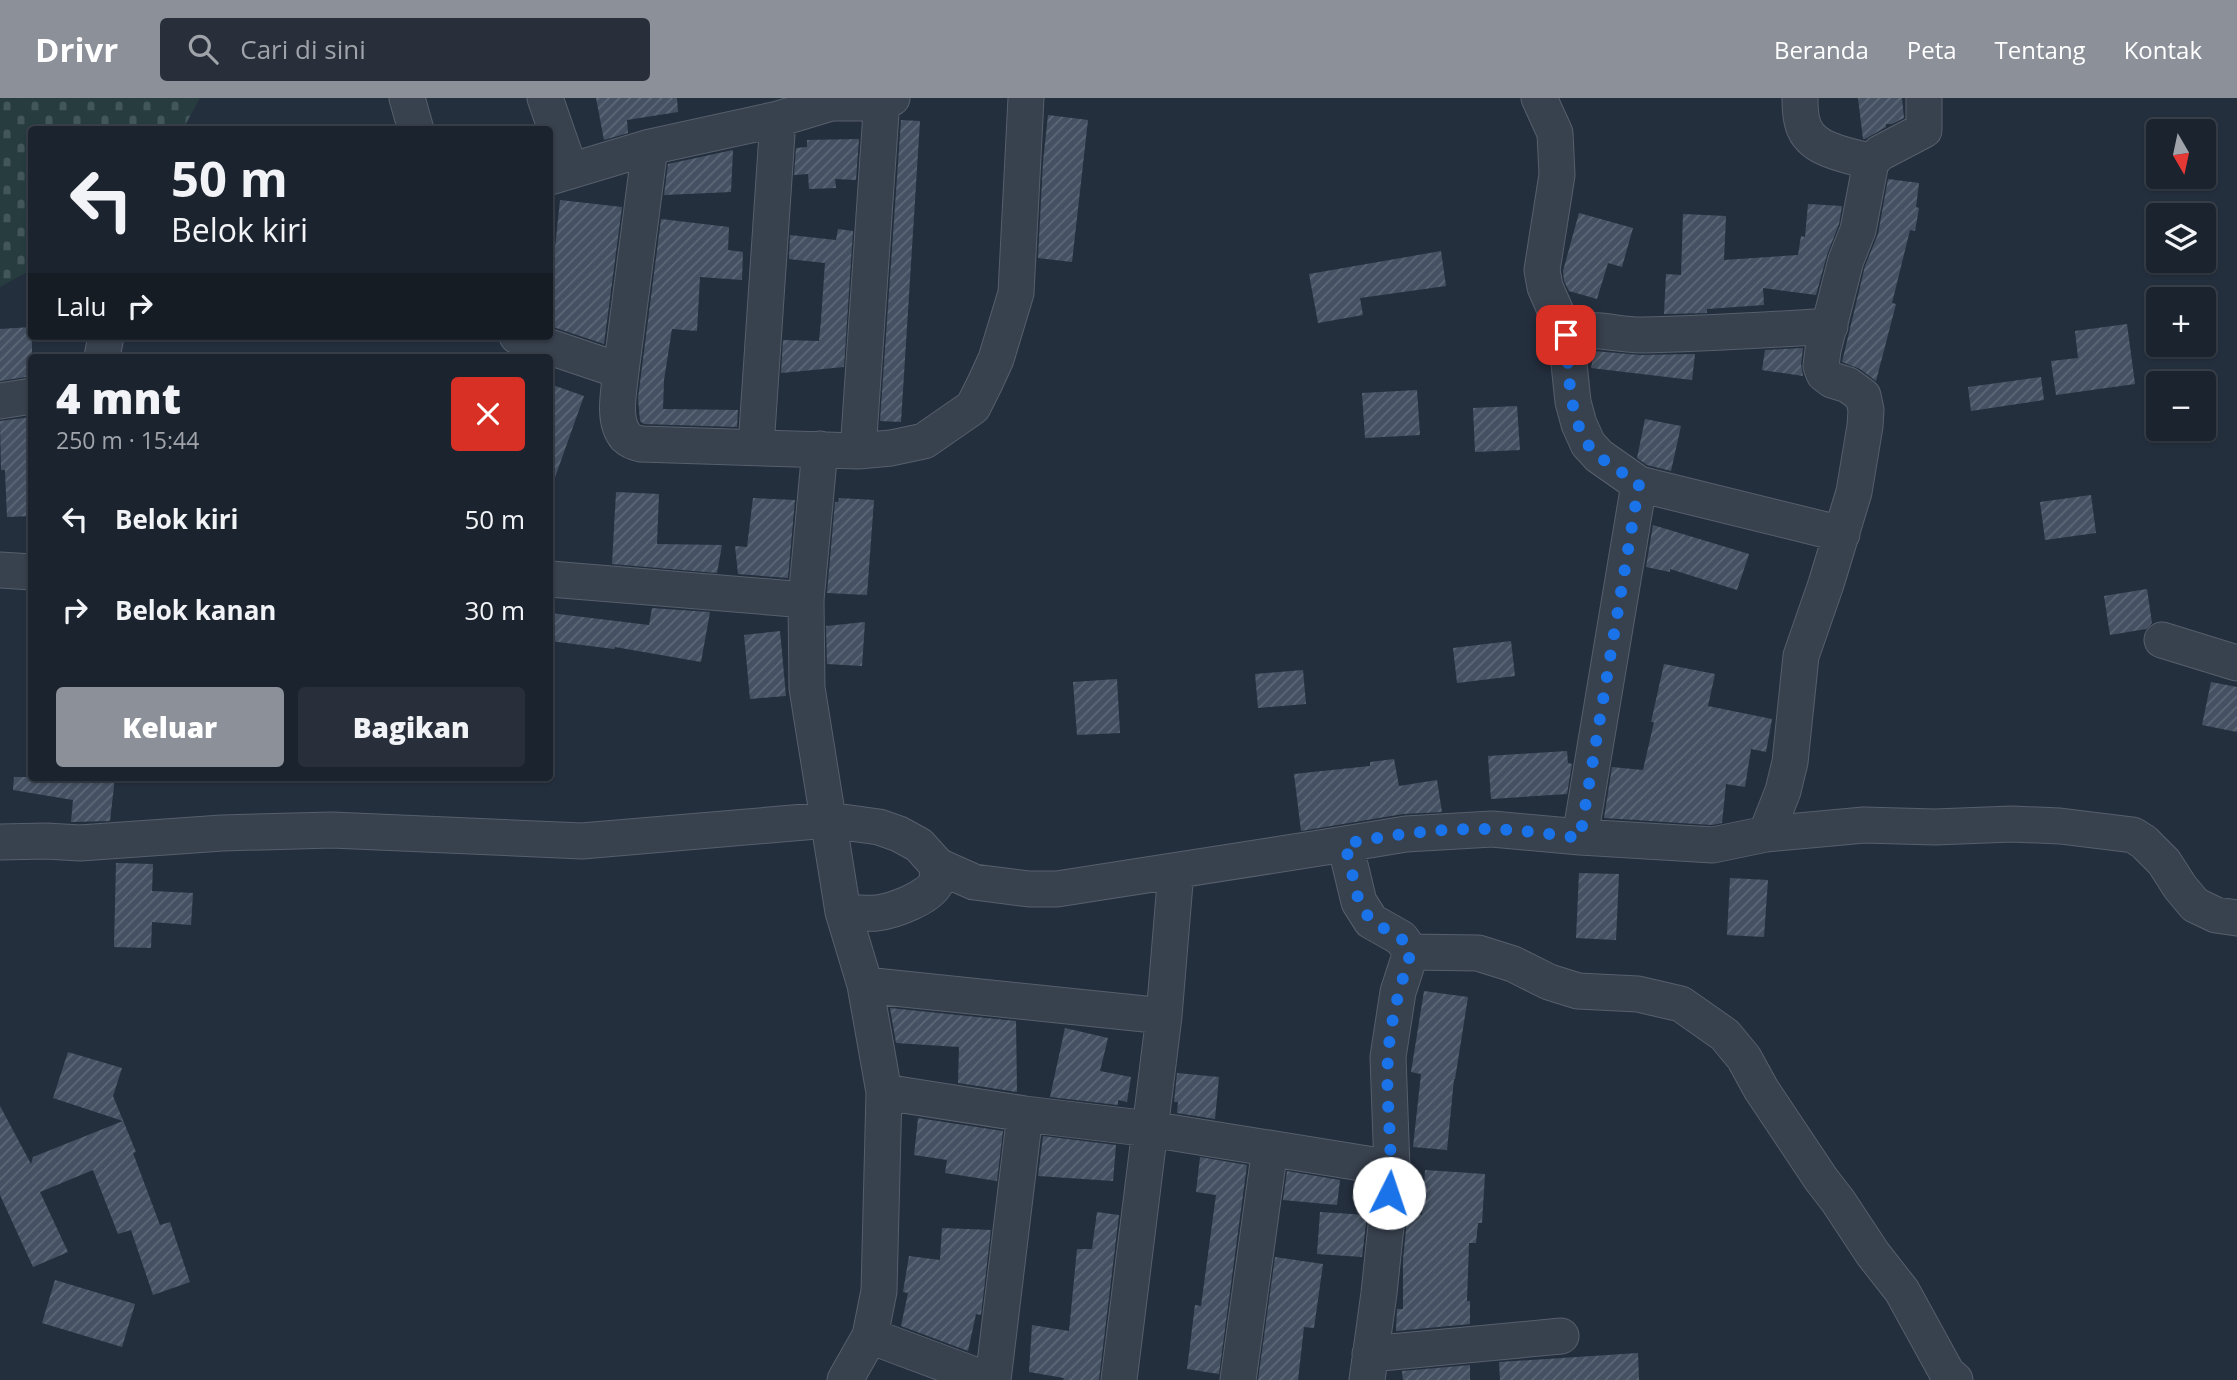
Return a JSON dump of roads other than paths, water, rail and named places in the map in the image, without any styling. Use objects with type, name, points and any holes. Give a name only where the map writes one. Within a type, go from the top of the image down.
[{"type":"street","points":[[407,98],[415,126]]},
{"type":"street","points":[[545,98],[550,126]]},
{"type":"street","points":[[650,147],[621,371],[618,411],[621,427],[628,439],[641,444],[662,446],[858,451],[891,447],[924,441],[973,407],[996,359],[1016,293],[1026,98]]},
{"type":"street","points":[[1539,98],[1555,133],[1557,175],[1542,270],[1545,288],[1566,335],[1573,402],[1578,424],[1588,444],[1639,484],[1842,534]]},
{"type":"street","points":[[1800,98],[1802,123],[1808,136],[1817,145],[1871,162]]},
{"type":"street","points":[[1766,834],[1783,790],[1790,762],[1801,656],[1842,534],[1861,458],[1866,410],[1863,396],[1848,385],[1832,380],[1824,374],[1821,366],[1824,350],[1846,260],[1858,230],[1871,162],[1880,153],[1924,130],[1924,98]]},
{"type":"street","points":[[553,141],[559,174],[650,147],[778,119],[831,100],[886,100],[858,451]]},
{"type":"street","points":[[756,447],[778,119]]},
{"type":"street","points":[[1566,335],[1587,330],[1630,335],[1830,326]]},
{"type":"street","points":[[529,340],[621,371]]},
{"type":"street","points":[[0,401],[28,397]]},
{"type":"street","points":[[820,449],[806,600],[807,688],[843,912],[864,985],[884,1091],[879,1290],[870,1336],[845,1380]]},
{"type":"street","points":[[1580,838],[1639,484]]},
{"type":"street","points":[[0,570],[28,572]]},
{"type":"street","points":[[553,579],[806,600]]},
{"type":"street","points":[[2162,640],[2237,663]]},
{"type":"street","points":[[0,842],[80,843],[222,833],[332,830],[582,841],[828,820],[880,827],[899,834],[919,845],[938,866],[974,882],[1029,889],[1057,889],[1406,834],[1492,829],[1580,838],[1713,845],[1766,834],[1864,825],[1936,827],[2012,824],[2060,826],[2133,835],[2164,862],[2195,905],[2216,915],[2237,918]]},
{"type":"street","points":[[1345,844],[1359,902],[1371,921],[1401,938],[1411,952]]},
{"type":"street","points":[[843,912],[877,913],[915,900],[931,891],[937,881],[938,866]]},
{"type":"street","points":[[1119,1380],[1164,1016],[1176,871]]},
{"type":"street","points":[[1411,952],[1398,992],[1388,1057],[1392,1168],[1368,1367],[1561,1336]]},
{"type":"street","points":[[1411,952],[1478,953],[1513,964],[1549,982],[1578,991],[1637,994],[1681,1004],[1725,1035],[1744,1058],[1761,1089],[1821,1179],[1902,1291],[1947,1373],[1955,1380]]},
{"type":"street","points":[[864,985],[1164,1016]]},
{"type":"street","points":[[884,1091],[1025,1114],[1150,1129],[1392,1168]]},
{"type":"street","points":[[870,1336],[991,1380],[1025,1114]]},
{"type":"street","points":[[1238,1380],[1270,1149]]}]
